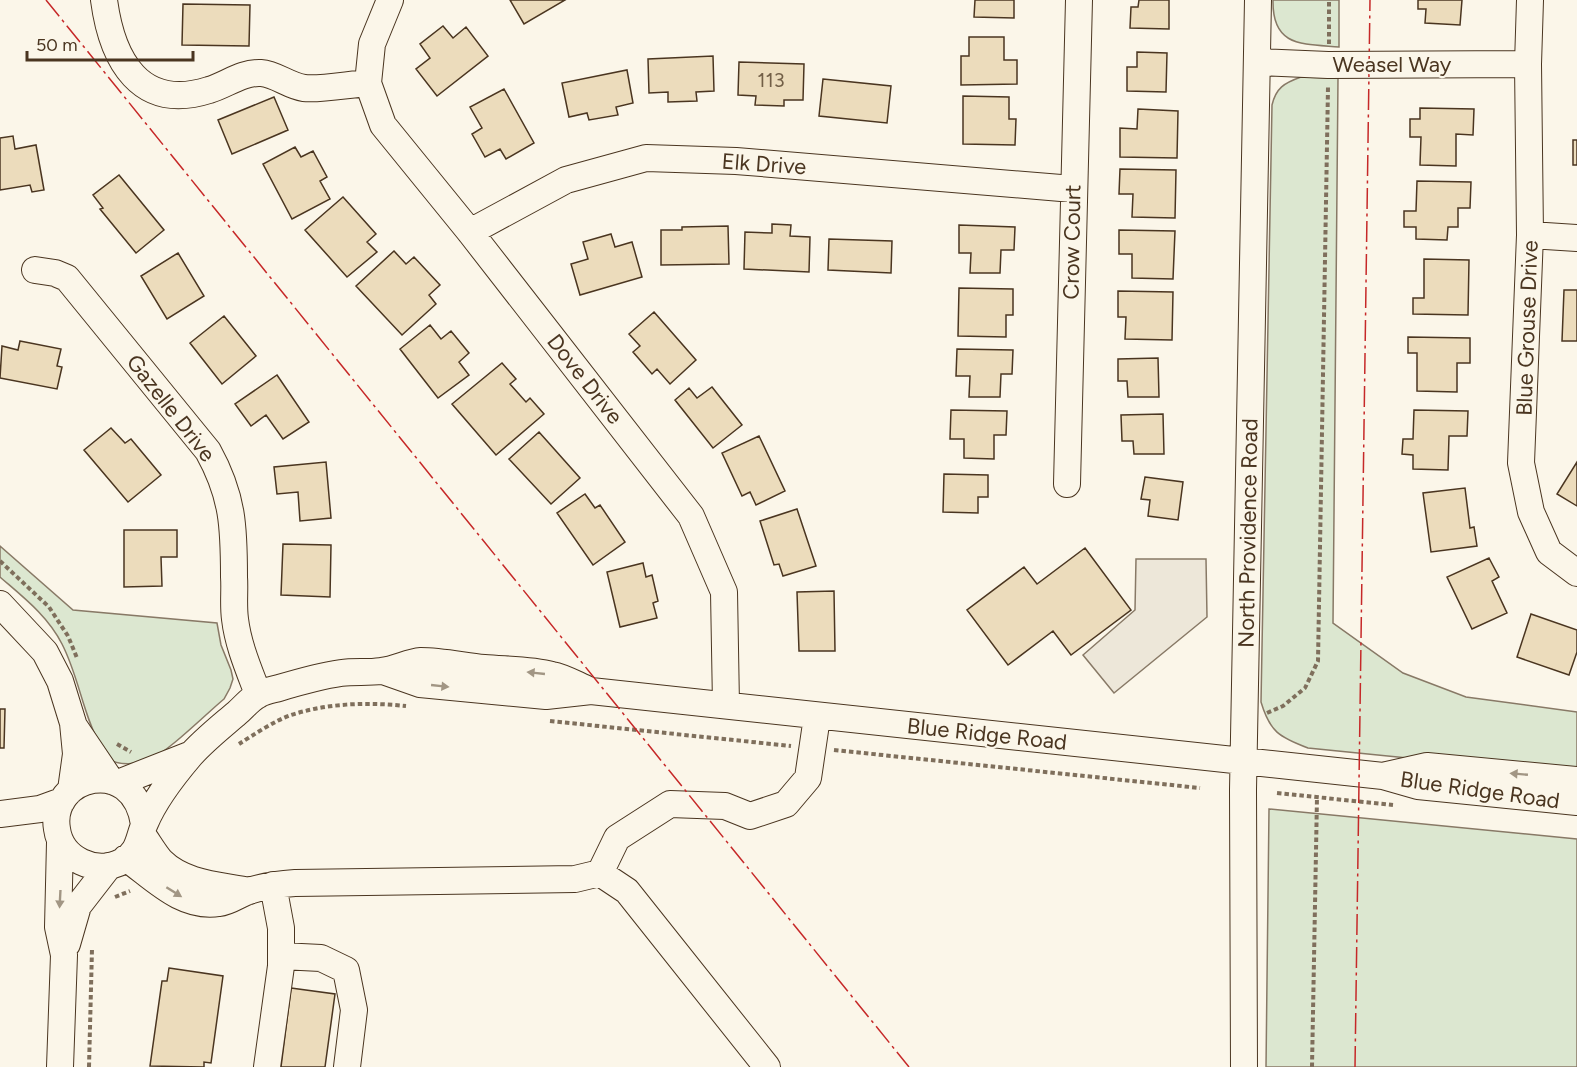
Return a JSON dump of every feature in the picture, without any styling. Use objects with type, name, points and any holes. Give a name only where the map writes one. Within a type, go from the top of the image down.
[{"type":"street","points":[[104,0],[107,23],[118,52],[133,76],[155,92],[184,96],[210,90],[247,74],[260,73],[303,88],[368,83]]},
{"type":"street","name":"Dove Drive","points":[[390,0],[372,44],[368,83],[383,125],[470,232],[691,516],[724,592],[726,705]]},
{"type":"street","name":"Crow Court","points":[[1067,484],[1079,0]]},
{"type":"street","name":"North Providence Road","points":[[1244,1067],[1244,761],[1258,0]]},
{"type":"street","name":"Blue Grouse Drive","points":[[1530,0],[1528,64],[1530,235],[1521,463],[1531,512],[1550,552],[1577,573]]},
{"type":"street","name":"Weasel Way","points":[[1257,62],[1328,65],[1528,64]]},
{"type":"street","name":"Elk Drive","points":[[470,232],[566,180],[646,159],[735,161],[1073,189]]},
{"type":"street","points":[[1530,235],[1577,238]]},
{"type":"street","name":"Gazelle Drive","points":[[35,270],[55,273],[67,278],[208,451],[220,473],[230,501],[234,534],[235,618],[243,655],[258,694]]},
{"type":"street","points":[[0,604],[45,652],[60,681],[73,723],[76,754],[67,795],[57,814],[56,828],[59,839],[58,927],[64,956]]},
{"type":"street","name":"Blue Ridge Road","points":[[143,829],[167,785],[192,754],[258,694],[342,672],[383,671],[420,684],[546,696],[591,691],[1383,776],[1418,786],[1577,802]]},
{"type":"street","points":[[600,873],[617,838],[669,804],[725,806],[750,816],[786,804],[808,778],[817,717]]},
{"type":"street","points":[[60,1067],[64,956],[78,906],[118,862],[134,851],[143,829],[142,809],[135,796],[115,782],[73,723]]},
{"type":"street","name":"Blue Ridge Road","points":[[115,782],[192,754]]},
{"type":"street","name":"Blue Ridge Road","points":[[1383,776],[1427,766],[1577,780]]},
{"type":"street","points":[[0,815],[40,808],[67,795],[83,782],[97,779],[115,782]]},
{"type":"street","points":[[0,815],[38,824],[59,839],[69,854],[81,862],[95,867],[118,862],[152,877],[178,896],[199,904],[221,903],[261,888],[295,883],[575,879],[600,873],[627,891],[767,1067]]},
{"type":"street","points":[[143,829],[161,861],[182,876],[200,882],[261,888]]},
{"type":"street","points":[[261,888],[281,928],[281,956],[267,1067]]},
{"type":"street","points":[[281,956],[321,958],[346,969],[354,1011],[347,1067]]},
{"type":"path","points":[[1329,0],[1329,39]]},
{"type":"path","points":[[1266,713],[1283,706],[1305,688],[1317,661],[1328,80]]},
{"type":"path","points":[[233,750],[290,715],[336,705],[382,703],[417,707]]},
{"type":"path","points":[[544,721],[1200,788]]},
{"type":"path","points":[[1312,1067],[1317,797]]},
{"type":"path","points":[[109,904],[114,898],[144,885],[152,877]]},
{"type":"path","points":[[89,1067],[94,938]]},
{"type":"green space","points":[[1273,0],[1339,0],[1339,47],[1302,43],[1284,35],[1274,15]]},
{"type":"green space","points":[[1301,77],[1338,78],[1333,623],[1403,673],[1466,697],[1577,712],[1577,775],[1308,748],[1283,737],[1272,727],[1264,712],[1261,702],[1272,105],[1276,94],[1282,87]]},
{"type":"green space","points":[[0,546],[73,610],[217,623],[221,645],[233,679],[224,699],[157,756],[140,763],[129,764],[109,759],[95,735],[62,644],[50,625],[34,607],[0,577]]},
{"type":"green space","points":[[1269,809],[1577,839],[1577,1067],[1266,1067]]},
{"type":"shaded area","points":[[1136,559],[1206,559],[1207,617],[1114,693],[1083,655],[1135,610]]},
{"type":"building","points":[[510,0],[565,0],[524,24]]},
{"type":"building","points":[[975,0],[1014,0],[1014,18],[974,17]]},
{"type":"building","points":[[1139,0],[1169,0],[1169,29],[1130,28],[1131,7],[1138,7]]},
{"type":"building","points":[[1418,0],[1462,0],[1460,25],[1425,23],[1426,9],[1418,9]]},
{"type":"building","points":[[183,4],[250,5],[249,46],[182,45]]},
{"type":"building","points":[[443,26],[453,38],[466,27],[488,56],[437,96],[416,69],[430,58],[420,44]]},
{"type":"building","points":[[969,37],[1004,37],[1004,60],[1017,60],[1017,84],[961,85],[961,56],[969,56]]},
{"type":"building","points":[[1137,52],[1167,53],[1166,92],[1127,91],[1127,67],[1137,67]]},
{"type":"building","points":[[713,56],[714,91],[696,92],[697,101],[668,102],[668,92],[649,93],[648,59]]},
{"type":"building","points":[[739,62],[804,64],[803,100],[784,100],[784,106],[755,105],[756,96],[738,95]]},
{"type":"building","points":[[627,70],[633,103],[616,107],[618,115],[589,120],[587,113],[569,117],[562,83]]},
{"type":"building","points":[[823,79],[891,86],[887,123],[819,116]]},
{"type":"building","points":[[504,89],[534,143],[506,159],[500,149],[485,157],[472,134],[482,128],[470,107]]},
{"type":"building","points":[[963,96],[1009,97],[1009,119],[1016,119],[1015,145],[963,144]]},
{"type":"building","points":[[274,97],[288,130],[232,154],[218,120]]},
{"type":"building","points":[[1420,108],[1474,109],[1473,135],[1456,134],[1456,166],[1420,165],[1421,137],[1410,137],[1410,119],[1420,119]]},
{"type":"building","points":[[1138,109],[1178,111],[1177,158],[1120,157],[1120,128],[1137,129]]},
{"type":"building","points":[[13,136],[15,149],[36,145],[44,190],[32,192],[30,185],[0,190],[0,138]]},
{"type":"building","points":[[1573,140],[1577,140],[1577,165],[1573,165]]},
{"type":"building","points":[[295,147],[301,157],[313,151],[327,177],[320,181],[330,199],[292,219],[263,164]]},
{"type":"building","points":[[1120,169],[1176,170],[1175,218],[1132,217],[1133,194],[1119,194]]},
{"type":"building","points":[[119,175],[164,230],[136,253],[100,209],[103,208],[93,195]]},
{"type":"building","points":[[1417,181],[1471,182],[1470,208],[1458,208],[1458,227],[1448,227],[1447,240],[1416,239],[1416,227],[1404,227],[1404,211],[1416,211]]},
{"type":"building","points":[[343,197],[376,234],[367,242],[377,252],[347,277],[305,230]]},
{"type":"building","points":[[772,224],[791,225],[790,236],[810,237],[809,272],[744,269],[745,232],[772,233]]},
{"type":"building","points":[[959,225],[1015,227],[1014,250],[1001,250],[1000,273],[970,273],[971,253],[959,253]]},
{"type":"building","points":[[728,226],[729,264],[661,265],[661,230]]},
{"type":"building","points":[[1119,230],[1175,231],[1173,279],[1132,278],[1132,254],[1119,254]]},
{"type":"building","points":[[611,234],[615,247],[632,242],[642,277],[580,295],[571,264],[588,259],[583,242]]},
{"type":"building","points":[[829,239],[892,241],[891,273],[828,270]]},
{"type":"building","points":[[394,251],[406,264],[414,257],[440,285],[429,295],[436,304],[402,335],[356,286]]},
{"type":"building","points":[[178,253],[204,296],[167,319],[141,276]]},
{"type":"building","points":[[1424,259],[1469,260],[1468,315],[1413,314],[1413,298],[1424,298]]},
{"type":"building","points":[[959,288],[1013,289],[1013,315],[1006,315],[1006,337],[958,336]]},
{"type":"building","points":[[1564,290],[1577,290],[1577,341],[1562,341]]},
{"type":"building","points":[[1118,291],[1173,292],[1172,340],[1125,339],[1126,317],[1118,317]]},
{"type":"building","points":[[654,312],[696,360],[670,384],[657,369],[652,374],[633,352],[640,346],[629,334]]},
{"type":"building","points":[[224,316],[256,356],[222,384],[190,343]]},
{"type":"building","points":[[430,325],[441,339],[451,331],[469,353],[459,362],[469,375],[438,398],[400,349]]},
{"type":"building","points":[[1408,337],[1470,338],[1470,363],[1457,363],[1457,392],[1417,391],[1417,353],[1408,353]]},
{"type":"building","points":[[20,341],[61,349],[57,366],[62,367],[57,389],[0,378],[2,346],[18,350]]},
{"type":"building","points":[[957,349],[1013,350],[1012,374],[1001,374],[1000,397],[969,397],[970,376],[956,376]]},
{"type":"building","points":[[1158,358],[1159,397],[1128,397],[1127,381],[1118,381],[1118,359]]},
{"type":"building","points":[[502,363],[516,379],[510,384],[526,402],[530,398],[544,414],[496,455],[452,404]]},
{"type":"building","points":[[277,375],[309,422],[283,439],[266,415],[251,426],[235,404]]},
{"type":"building","points":[[712,387],[742,425],[713,448],[675,400],[689,388],[697,398]]},
{"type":"building","points":[[951,410],[1007,411],[1006,435],[994,435],[994,459],[964,458],[964,439],[950,439]]},
{"type":"building","points":[[1414,410],[1468,411],[1467,436],[1449,436],[1448,470],[1413,469],[1413,455],[1402,454],[1403,439],[1413,439]]},
{"type":"building","points":[[1163,414],[1164,454],[1134,454],[1133,441],[1122,441],[1121,415]]},
{"type":"building","points":[[111,428],[125,443],[131,439],[161,475],[128,502],[84,450]]},
{"type":"building","points":[[539,432],[580,478],[551,504],[509,459]]},
{"type":"building","points":[[759,436],[785,491],[756,505],[750,492],[742,496],[722,453]]},
{"type":"building","points":[[326,462],[331,518],[300,521],[298,492],[277,494],[274,467]]},
{"type":"building","points":[[1577,462],[1577,506],[1557,494]]},
{"type":"building","points":[[944,474],[988,475],[988,497],[978,497],[978,513],[943,512]]},
{"type":"building","points":[[1145,477],[1183,482],[1178,520],[1148,516],[1150,500],[1141,499]]},
{"type":"building","points":[[1465,488],[1470,528],[1474,527],[1477,546],[1431,552],[1423,493]]},
{"type":"building","points":[[585,494],[595,508],[600,505],[625,542],[593,565],[557,513]]},
{"type":"building","points":[[797,509],[816,566],[783,576],[779,564],[774,565],[760,521]]},
{"type":"building","points":[[124,530],[177,530],[177,557],[161,557],[162,586],[124,587]]},
{"type":"building","points":[[283,544],[331,545],[330,597],[281,595]]},
{"type":"building","points":[[1085,548],[1131,610],[1071,655],[1053,631],[1008,665],[967,610],[1024,567],[1037,584]]},
{"type":"building","points":[[1489,558],[1499,577],[1492,581],[1507,613],[1472,629],[1447,577]]},
{"type":"building","points":[[643,563],[646,577],[652,575],[658,601],[653,603],[657,618],[620,627],[607,572]]},
{"type":"building","points":[[834,591],[835,651],[799,651],[797,592]]},
{"type":"building","points":[[1531,614],[1577,630],[1577,652],[1569,675],[1517,657]]},
{"type":"building","points":[[0,709],[5,709],[4,748],[0,748]]},
{"type":"building","points":[[169,968],[223,976],[211,1063],[204,1062],[204,1067],[150,1066],[162,981],[167,981]]},
{"type":"building","points":[[291,988],[335,994],[325,1067],[281,1067]]},
{"type":"power","points":[[46,0],[909,1067]]},
{"type":"power","points":[[1355,1067],[1370,0]]}]
